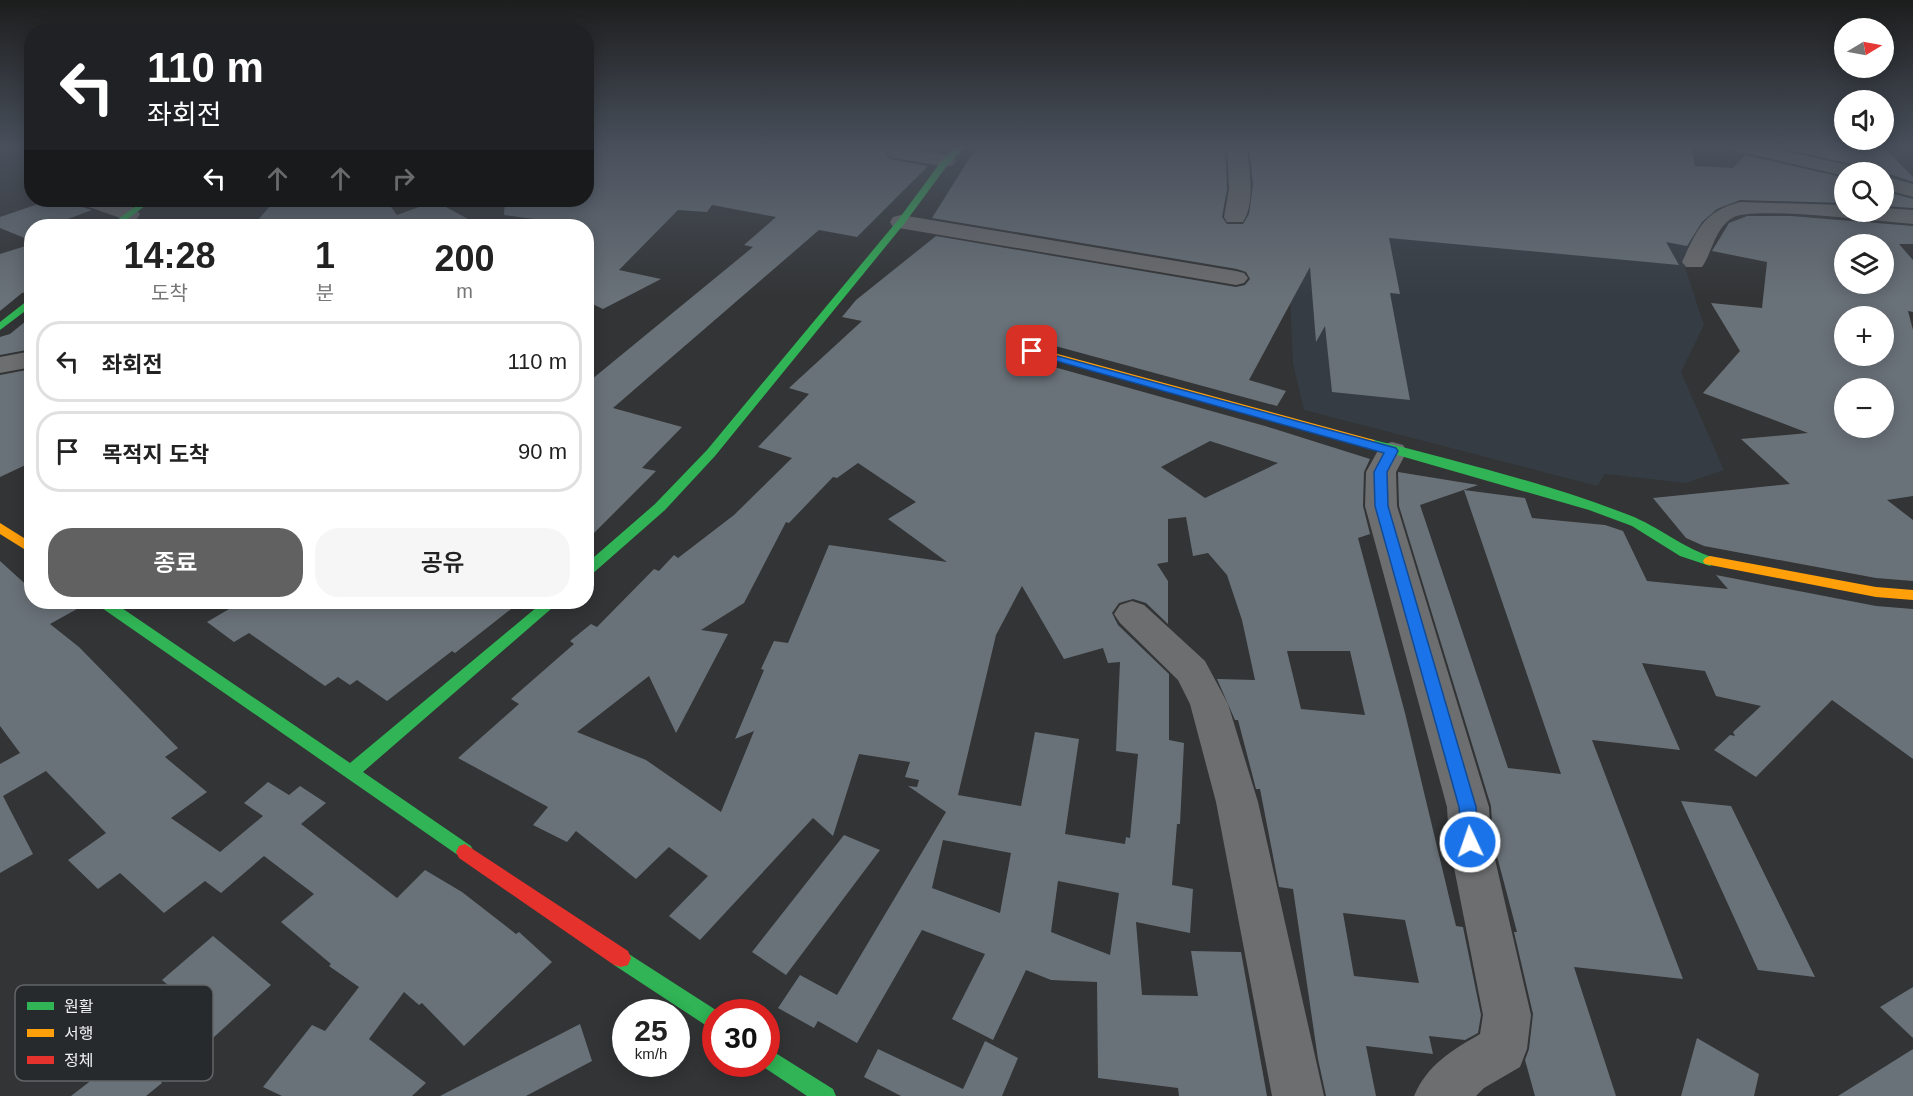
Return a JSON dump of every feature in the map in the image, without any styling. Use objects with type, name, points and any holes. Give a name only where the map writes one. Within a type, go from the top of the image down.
[{"type":"street","points":[[594,566],[660,507],[711,453],[919,197]]},
{"type":"street","points":[[1235,217],[1239,197]]},
{"type":"street","points":[[102,207],[120,219]]},
{"type":"street","points":[[122,219],[139,207]]},
{"type":"street","points":[[1694,262],[1707,233],[1724,213],[1733,209],[1782,208],[1913,218]]},
{"type":"street","points":[[901,222],[1236,278]]},
{"type":"street","points":[[0,327],[24,307]]},
{"type":"street","points":[[1032,351],[1572,499],[1639,524],[1669,546],[1696,558],[1876,592],[1913,596]]},
{"type":"street","points":[[0,365],[24,360]]},
{"type":"street","points":[[1392,451],[1381,472],[1381,506],[1468,807],[1470,842],[1507,1015],[1502,1049],[1466,1070],[1440,1096]]},
{"type":"street","points":[[0,526],[24,544]]},
{"type":"street","points":[[114,609],[252,707],[352,771],[496,875],[702,1013]]},
{"type":"street","points":[[352,771],[544,609]]},
{"type":"street","points":[[1132,614],[1192,671],[1209,704],[1237,801],[1298,1096]]},
{"type":"street","points":[[780,1066],[825,1096]]},
{"type":"shaded area","points":[[1378,208],[1707,215],[1684,264],[1704,325],[1681,372],[1724,470],[1686,483],[1605,474],[1597,486],[1304,410],[1293,364],[1288,253]]},
{"type":"building","points":[[594,197],[897,197],[857,237],[819,230],[613,408],[682,427],[642,468],[656,471],[594,533],[594,377],[753,247],[744,245],[776,217],[712,205],[707,212],[678,210],[619,270],[661,279],[603,309],[594,305],[594,219],[534,219],[504,215],[505,207],[594,207]]},
{"type":"building","points":[[945,197],[1226,197],[1222,217],[1227,224],[1243,224],[1249,214],[1251,197],[1834,197],[1834,203],[1740,200],[1717,209],[1702,222],[1687,246],[1666,242],[1679,265],[1389,238],[1400,294],[1390,293],[1410,400],[1332,392],[1325,326],[1316,342],[1310,267],[1249,380],[1286,391],[1277,406],[1033,340],[1023,342],[1017,349],[1022,358],[1265,426],[1370,459],[1364,472],[1363,506],[1370,534],[1358,538],[1405,713],[1456,926],[1463,927],[1481,1015],[1478,1033],[1465,1040],[1429,1036],[1433,1054],[1366,1046],[1376,1096],[1326,1096],[1318,1059],[1293,889],[1279,887],[1260,789],[1256,789],[1238,720],[1235,720],[1217,679],[1255,680],[1242,620],[1227,575],[1208,553],[1193,556],[1186,517],[1168,519],[1168,562],[1157,564],[1168,581],[1168,624],[1146,603],[1133,599],[1119,603],[1112,613],[1118,625],[1169,674],[1169,740],[1184,743],[1180,824],[1177,824],[1172,885],[1193,889],[1190,933],[1136,922],[1142,995],[1198,996],[1191,951],[1241,952],[1267,1096],[1179,1096],[1178,1088],[1098,1078],[1097,982],[1051,980],[1026,970],[993,1040],[952,1019],[985,954],[922,930],[857,1043],[818,1021],[814,1028],[780,1009],[780,1005],[800,975],[837,995],[946,812],[908,786],[917,787],[919,780],[905,777],[910,762],[859,754],[833,836],[813,818],[700,940],[669,916],[708,876],[669,847],[636,879],[576,831],[567,842],[533,825],[548,807],[458,758],[519,704],[511,699],[574,644],[570,641],[591,624],[597,627],[654,569],[659,571],[674,555],[678,558],[734,515],[792,458],[758,447],[809,394],[789,388],[862,321],[842,317],[856,300],[936,236],[1236,287],[1245,285],[1250,279],[1246,272],[932,218]],"holes":[[[1210,441],[1278,463],[1205,498],[1161,467]],[[858,463],[916,502],[888,519],[947,562],[829,545],[788,643],[774,641],[761,669],[764,670],[735,739],[754,731],[721,812],[646,760],[577,732],[649,676],[676,733],[728,634],[701,630],[744,603],[786,522],[789,523],[833,477],[837,478]],[[1022,586],[1064,659],[1103,648],[1108,663],[1120,662],[1116,751],[1138,754],[1130,838],[1126,837],[1125,844],[1065,834],[1079,739],[1035,732],[1021,806],[958,795],[996,635]],[[1287,651],[1350,651],[1365,715],[1301,709]],[[943,840],[1011,853],[1000,913],[932,888]],[[1058,881],[1119,893],[1110,955],[1051,932]],[[1343,913],[1405,920],[1419,983],[1354,976]]]},
{"type":"building","points":[[1894,197],[1913,199],[1913,208],[1894,207]]},
{"type":"building","points":[[29,207],[82,207],[92,210],[68,219],[24,219],[24,238],[0,228],[0,217]]},
{"type":"building","points":[[269,207],[391,207],[397,215],[419,207],[446,207],[468,219],[259,219]]},
{"type":"building","points":[[1747,216],[1791,216],[1834,220],[1834,222],[1913,226],[1913,244],[1899,244],[1913,260],[1913,312],[1908,311],[1913,330],[1913,496],[1887,500],[1913,520],[1913,581],[1876,578],[1704,546],[1686,538],[1653,498],[1790,484],[1741,439],[1808,433],[1703,393],[1740,351],[1711,303],[1762,308],[1767,262],[1712,251],[1729,223]]},
{"type":"building","points":[[24,246],[24,293],[0,311],[0,254]]},
{"type":"building","points":[[24,323],[24,350],[0,355],[0,337],[10,334]]},
{"type":"building","points":[[24,370],[24,466],[0,477],[0,375]]},
{"type":"building","points":[[1398,472],[1478,485],[1420,505],[1508,768],[1561,774],[1464,490],[1525,498],[1532,518],[1605,525],[1623,531],[1647,581],[1728,589],[1716,575],[1876,606],[1913,609],[1913,759],[1832,700],[1756,777],[1714,750],[1730,735],[1735,736],[1733,732],[1761,706],[1716,696],[1705,671],[1642,663],[1680,750],[1592,740],[1683,979],[1574,967],[1616,1096],[1535,1096],[1525,1060],[1529,1049],[1533,1014],[1514,932],[1517,932],[1493,841],[1491,806],[1399,506]]},
{"type":"building","points":[[0,561],[24,583],[24,609],[77,609],[50,624],[79,647],[178,748],[165,757],[207,792],[171,818],[220,852],[263,816],[244,803],[268,782],[289,795],[300,786],[326,803],[301,824],[397,898],[425,870],[462,892],[516,934],[519,932],[552,962],[464,1046],[422,1003],[419,1005],[404,992],[369,1039],[426,1083],[412,1096],[282,1096],[263,1087],[312,1025],[325,1031],[359,987],[329,966],[331,964],[281,922],[314,894],[264,856],[221,893],[205,881],[164,913],[120,873],[98,889],[68,860],[106,833],[46,771],[3,796],[33,854],[0,873],[0,764],[20,753],[0,726]]},
{"type":"building","points":[[229,609],[511,609],[455,653],[452,651],[387,701],[357,680],[350,685],[338,677],[325,686],[249,633],[234,642],[207,622]]},
{"type":"building","points":[[1681,801],[1731,806],[1815,977],[1758,970]]},
{"type":"building","points":[[844,835],[880,850],[786,975],[752,952]]},
{"type":"building","points":[[213,936],[271,985],[213,1038],[213,985],[168,985],[162,980]]},
{"type":"building","points":[[1913,987],[1913,1038],[1880,1007]]},
{"type":"building","points":[[580,1024],[592,1061],[526,1096],[440,1096]]},
{"type":"building","points":[[1697,1038],[1759,1074],[1754,1096],[1681,1096]]},
{"type":"building","points":[[985,1041],[1018,1058],[1002,1096],[901,1096],[864,1077],[878,1049],[963,1089]]},
{"type":"building","points":[[1913,1049],[1913,1096],[1838,1096]]},
{"type":"building","points":[[90,1081],[160,1081],[162,1083],[146,1096],[71,1096]]},
{"type":"traffic: fast","points":[[594,565],[660,507],[711,453],[919,197]]},
{"type":"traffic: fast","points":[[123,219],[139,207]]},
{"type":"traffic: fast","points":[[0,327],[24,307]]},
{"type":"traffic: fast","points":[[1370,443],[1594,507],[1637,523],[1685,553],[1710,561]]},
{"type":"traffic: fast","points":[[114,609],[465,852]]},
{"type":"traffic: fast","points":[[352,771],[544,609]]},
{"type":"traffic: fast","points":[[621,958],[702,1013]]},
{"type":"traffic: fast","points":[[780,1066],[826,1096]]},
{"type":"traffic: slow","points":[[1032,350],[1370,443]]},
{"type":"traffic: slow","points":[[0,527],[24,544]]},
{"type":"traffic: slow","points":[[1710,561],[1876,592],[1913,595]]},
{"type":"traffic: jam","points":[[465,852],[621,958]]},
{"type":"route","points":[[1032,351],[1392,451],[1381,472],[1381,506],[1468,807],[1470,842]]}]
